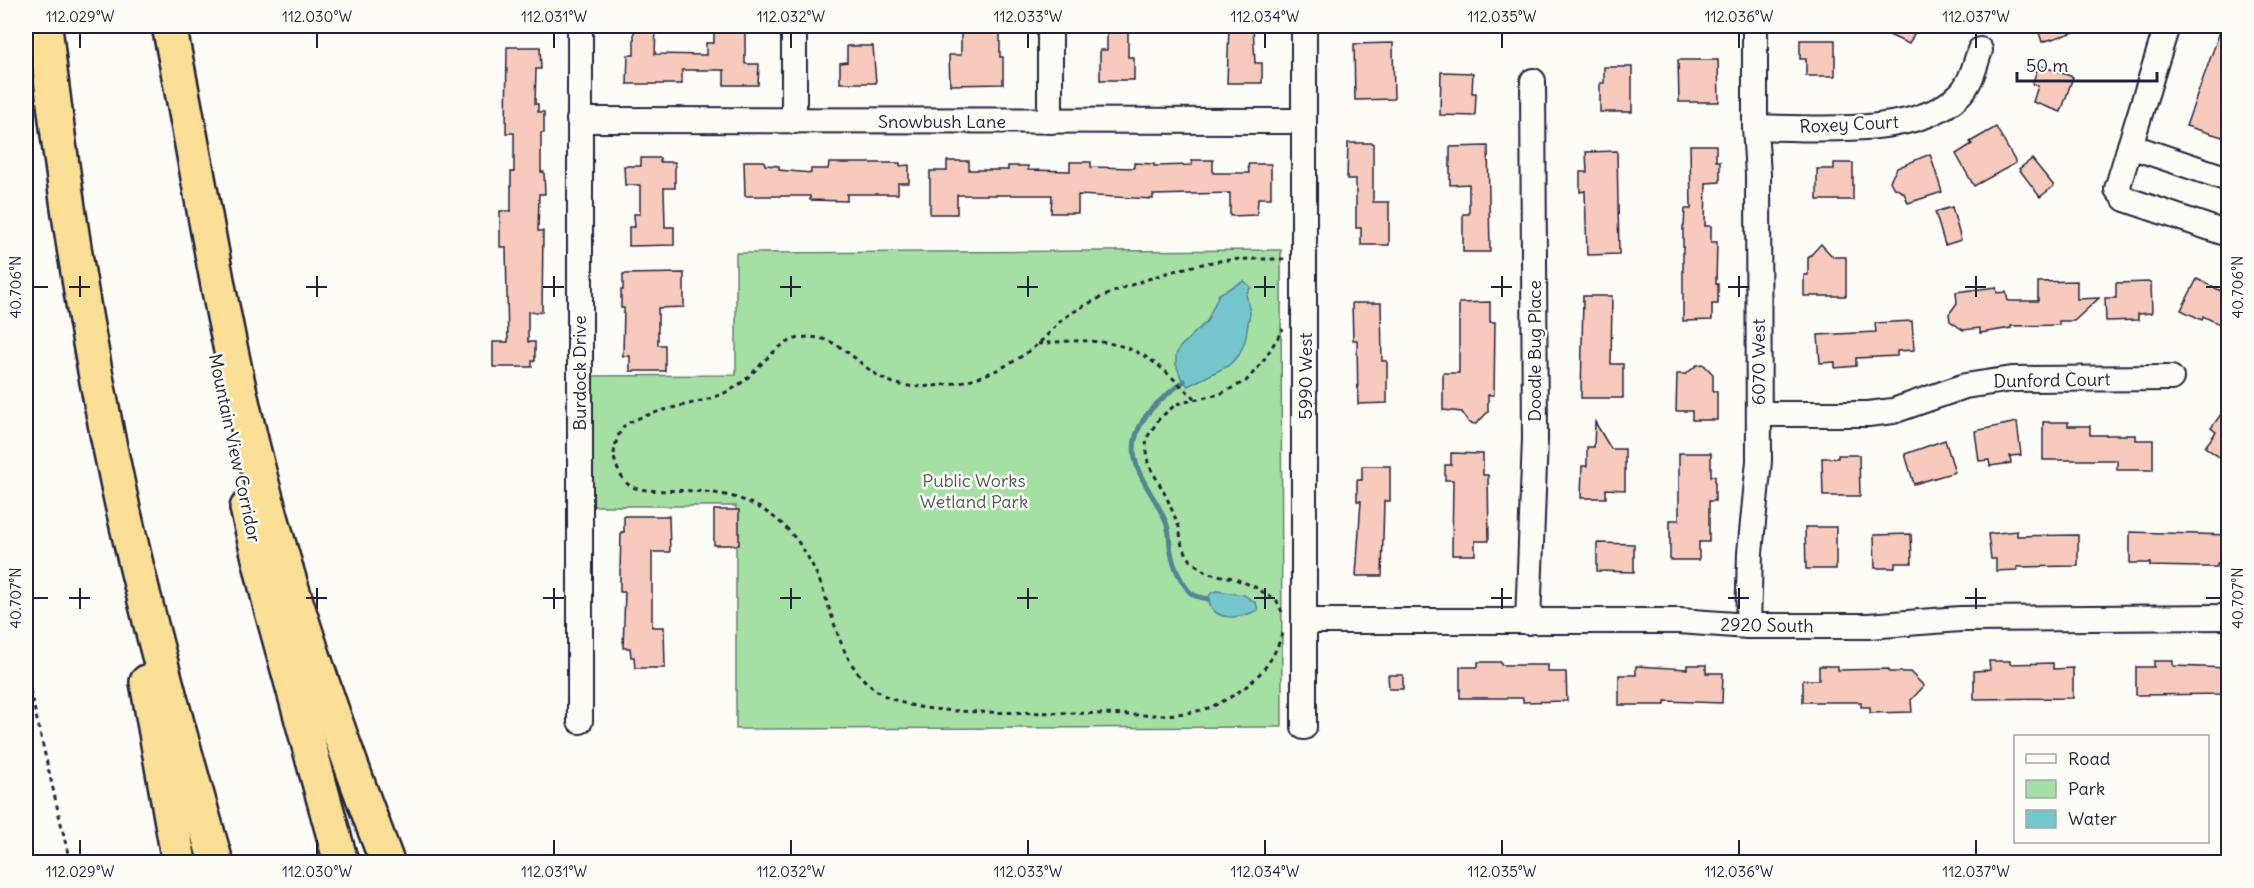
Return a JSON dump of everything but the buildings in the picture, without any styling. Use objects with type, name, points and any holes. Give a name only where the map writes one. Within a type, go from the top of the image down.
[{"type":"highway","points":[[45,26],[60,154],[84,313],[109,442],[132,549],[166,683],[216,862]]},
{"type":"highway","points":[[167,26],[234,366],[271,518],[311,652],[387,862]]},
{"type":"highway","name":"Mountain View Corridor","points":[[167,26],[185,182],[233,449],[270,604],[341,862]]},
{"type":"highway","points":[[132,549],[146,677],[179,862]]},
{"type":"street","name":"Burdock Drive","points":[[580,26],[580,721]]},
{"type":"street","points":[[794,26],[794,121]]},
{"type":"street","points":[[1050,26],[1050,122]]},
{"type":"street","name":"5990 West","points":[[1304,26],[1304,121],[1291,621],[1304,727]]},
{"type":"street","name":"6070 West","points":[[1748,626],[1750,553],[1758,482],[1759,414],[1755,26]]},
{"type":"street","points":[[2167,26],[2117,189],[2125,199],[2229,234]]},
{"type":"street","name":"Roxey Court","points":[[1755,127],[1873,127],[1924,116],[1947,105],[1960,95],[1970,77],[1980,50]]},
{"type":"street","name":"Doodle Bug Place","points":[[1528,622],[1535,439],[1533,81]]},
{"type":"street","name":"Snowbush Lane","points":[[579,120],[1304,121]]},
{"type":"street","points":[[2130,146],[2229,179]]},
{"type":"street","name":"Dunford Court","points":[[1759,414],[1868,414],[1893,411],[1965,386],[2012,379],[2171,378]]},
{"type":"street","name":"2920 South","points":[[1291,621],[1679,621],[1748,626],[1868,626],[1960,619],[2229,617]]},
{"type":"path","points":[[1285,325],[1262,363],[1246,381],[1220,394],[1176,404],[1159,419],[1146,439],[1148,463],[1167,498],[1179,527],[1182,546],[1191,561],[1207,573],[1233,578],[1255,587],[1277,602],[1291,621],[1269,665],[1243,689],[1210,708],[1172,715],[975,711],[925,708],[898,702],[878,692],[856,674],[840,642],[817,571],[802,545],[782,522],[753,504],[725,495],[693,490],[641,490],[628,485],[619,472],[614,457],[616,441],[624,427],[640,418],[718,395],[738,385],[789,340],[808,337],[828,339],[888,381],[913,387],[941,385],[971,380],[1005,368],[1037,344],[1064,319],[1103,296],[1211,263],[1246,259],[1287,259]]},
{"type":"path","points":[[1037,344],[1093,340],[1122,346],[1151,360],[1195,398]]},
{"type":"path","points":[[26,673],[70,862]]},
{"type":"green space","name":"Public Works Wetland Park","points":[[1281,250],[1282,727],[736,729],[736,506],[593,506],[592,376],[736,375],[736,253]]},
{"type":"water","points":[[1244,281],[1251,287],[1246,294],[1250,313],[1245,341],[1239,355],[1228,366],[1188,386],[1181,378],[1176,364],[1176,355],[1180,347],[1207,321],[1219,294]]},
{"type":"water","points":[[1217,591],[1244,595],[1256,603],[1258,610],[1236,617],[1222,616],[1211,607],[1208,599],[1211,593]]},
{"type":"waterway","points":[[1184,381],[1149,412],[1139,427],[1134,448],[1135,460],[1167,525],[1170,549],[1180,577],[1192,594],[1208,599]]}]
